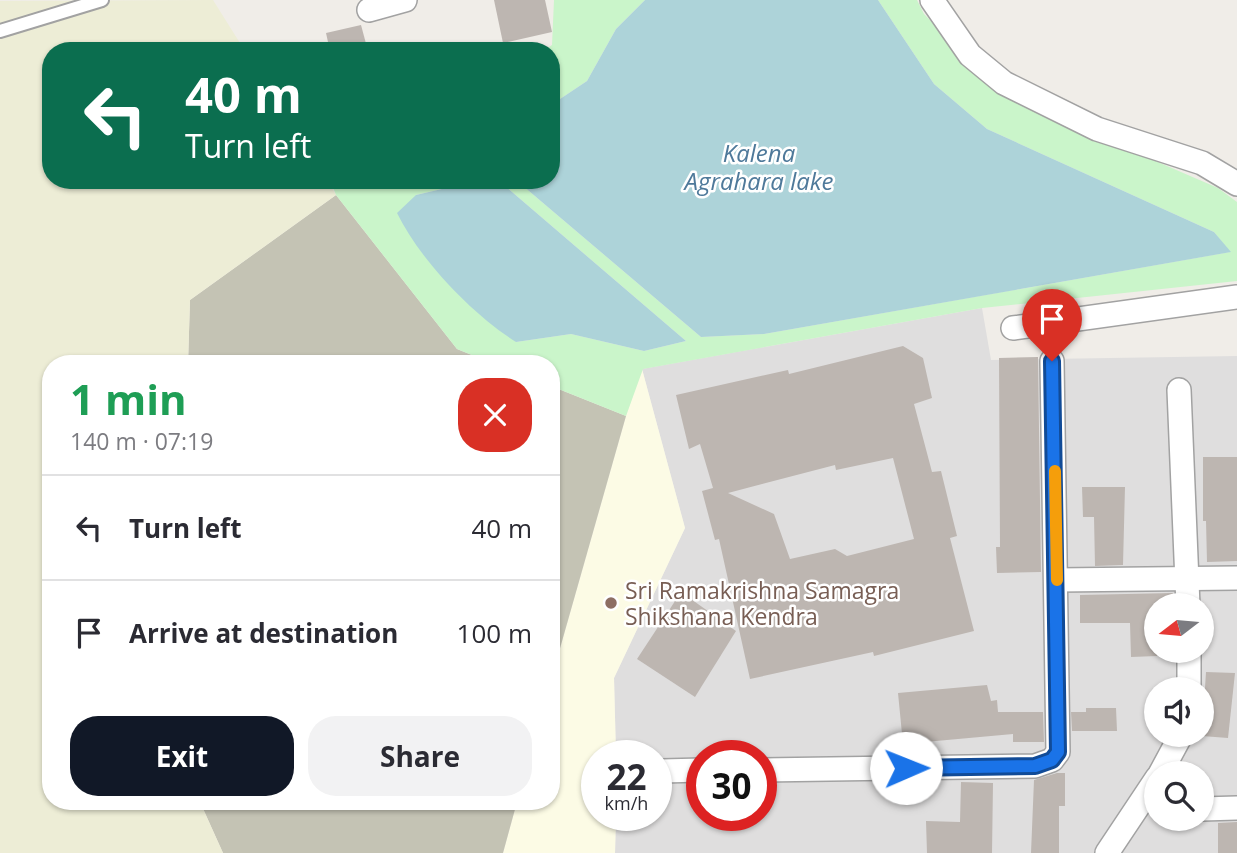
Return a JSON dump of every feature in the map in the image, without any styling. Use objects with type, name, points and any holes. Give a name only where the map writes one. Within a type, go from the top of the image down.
[{"type":"street","points":[[369,10],[405,0]]},
{"type":"street","points":[[932,0],[970,55],[1004,83],[1097,129],[1202,163],[1237,184]]},
{"type":"street","points":[[1013,328],[1237,297]]},
{"type":"street","points":[[777,769],[1035,766],[1052,760],[1058,752],[1052,361]]},
{"type":"street","points":[[1179,390],[1188,593]]},
{"type":"street","points":[[1057,580],[1237,578]]},
{"type":"street","points":[[1107,853],[1144,797]]},
{"type":"street","points":[[1214,809],[1237,808]]},
{"type":"street","points":[[1133,813],[1144,813]]},
{"type":"lane","points":[[0,31],[102,0]]},
{"type":"shaded area","points":[[213,0],[239,42],[42,42],[42,189],[332,189],[336,195],[190,300],[188,355],[42,355],[42,810],[204,810],[223,853],[0,853],[0,1]]},
{"type":"shaded area","points":[[336,195],[457,349],[472,355],[188,355],[190,300]]},
{"type":"shaded area","points":[[982,308],[991,360],[1237,356],[1237,853],[615,853],[616,831],[672,831],[672,740],[616,740],[614,678],[685,528],[642,369]]},
{"type":"shaded area","name":"Sri Ramakrishna Samagra Shikshana Kendra","points":[[642,369],[685,528],[614,678],[616,740],[581,740],[581,831],[616,831],[615,853],[503,853],[515,810],[560,810],[560,648],[626,416]]},
{"type":"shaded area","points":[[560,390],[626,416],[560,648]]},
{"type":"shaded area","points":[[204,810],[515,810],[503,853],[223,853]]},
{"type":"green space","points":[[554,0],[645,0],[616,29],[587,81],[560,99],[560,42],[552,42]]},
{"type":"green space","points":[[878,0],[917,0],[924,14],[1005,96],[1218,188],[1237,202],[1237,281],[982,308],[643,369],[626,416],[560,390],[560,355],[472,355],[457,349],[334,189],[442,189],[416,195],[516,342],[571,334],[644,351],[686,341],[509,189],[527,189],[701,337],[764,334],[1230,252],[1214,232],[987,129],[934,84]]},
{"type":"water","name":"Kalena Agrahara lake","points":[[645,0],[878,0],[934,84],[987,129],[1214,232],[1231,252],[764,334],[701,337],[527,189],[560,189],[560,99],[587,81],[616,29]]},
{"type":"water","points":[[442,189],[509,189],[686,341],[644,351],[571,334],[516,342],[465,301],[419,249],[397,213],[416,195]]},
{"type":"building","points":[[494,0],[545,0],[552,32],[503,42]]},
{"type":"building","points":[[361,25],[366,42],[328,42],[326,33]]},
{"type":"building","points":[[903,346],[923,358],[932,398],[914,404],[932,472],[941,471],[957,536],[950,538],[974,631],[874,656],[873,652],[750,679],[719,539],[715,540],[702,491],[713,488],[700,444],[689,449],[676,395],[788,370],[789,374]],"holes":[[[893,458],[914,539],[847,556],[835,549],[790,559],[774,514],[728,493],[835,465],[836,470]]]},
{"type":"building","points":[[1038,357],[1041,572],[997,573],[996,547],[1000,547],[999,358]]},
{"type":"building","points":[[1203,457],[1237,457],[1237,561],[1207,562],[1206,521],[1203,521]]},
{"type":"building","points":[[1082,487],[1125,487],[1123,565],[1095,566],[1094,517],[1083,517]]},
{"type":"building","points":[[681,592],[736,631],[695,697],[637,659]]},
{"type":"building","points":[[1144,594],[1144,656],[1131,657],[1130,623],[1080,623],[1080,595]]},
{"type":"building","points":[[1206,672],[1235,673],[1228,738],[1214,737],[1214,677],[1206,677]]},
{"type":"building","points":[[987,685],[991,701],[997,700],[998,712],[1043,712],[1044,742],[1013,742],[1013,734],[903,744],[898,693]]},
{"type":"building","points":[[1086,708],[1116,708],[1117,731],[1072,731],[1071,712],[1086,712]]},
{"type":"building","points":[[1065,773],[1065,806],[1059,806],[1059,853],[1031,853],[1034,780]]},
{"type":"building","points":[[961,782],[993,783],[992,853],[927,853],[926,821],[960,822]]},
{"type":"building","points":[[1237,822],[1237,853],[1218,853],[1218,823]]},
{"type":"slow traffic","points":[[1055,471],[1057,580]]},
{"type":"place","name":"Sri Ramakrishna Samagra Shikshana Kendra","points":[[611,603]]},
{"type":"route","points":[[906,768],[1035,766],[1052,760],[1058,752],[1052,361]]}]
